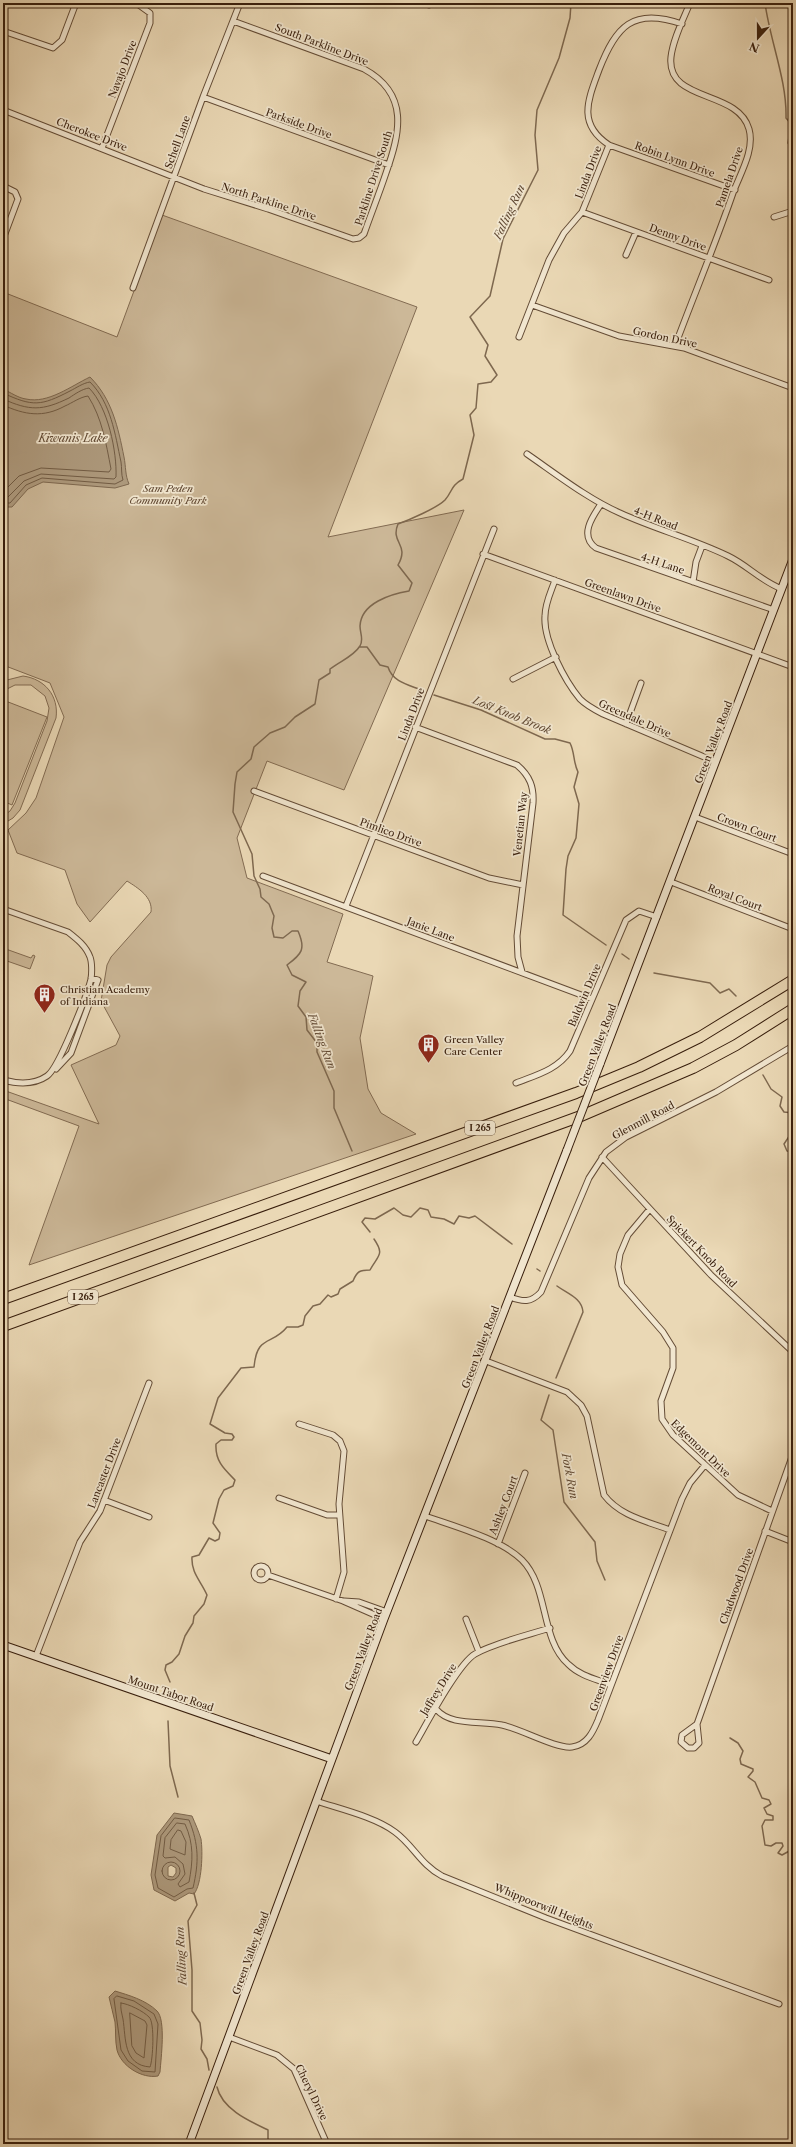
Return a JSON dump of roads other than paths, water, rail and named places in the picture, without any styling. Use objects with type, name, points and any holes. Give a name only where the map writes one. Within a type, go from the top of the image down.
[{"type":"highway","name":"I 265","points":[[3,1299],[576,1093],[639,1067],[700,1037],[793,980]]},
{"type":"highway","name":"I 265","points":[[3,1326],[581,1116],[693,1068],[736,1045],[793,1010]]},
{"type":"street","points":[[3,31],[43,46],[53,48],[62,40],[76,3]]},
{"type":"street","name":"Navajo Drive","points":[[102,148],[150,23],[150,12],[136,3]]},
{"type":"street","name":"Schell Lane","points":[[133,288],[202,97],[240,3]]},
{"type":"street","name":"Pamela Drive","points":[[675,346],[711,259],[746,161],[750,143],[749,130],[744,118],[729,105],[691,90],[676,79],[671,69],[671,57],[690,3]]},
{"type":"street","name":"Linda Drive","points":[[519,337],[556,247],[564,233],[582,212],[610,145],[598,138],[589,122],[587,109],[589,96],[613,38],[628,24],[641,19],[654,17],[682,24]]},
{"type":"street","name":"South Parkline Drive","points":[[233,21],[364,69],[381,81],[392,99]]},
{"type":"street","name":"Parkside Drive","points":[[202,97],[389,165]]},
{"type":"street","name":"Parkline Drive South","points":[[359,238],[364,234],[389,165],[398,129],[397,112],[392,99]]},
{"type":"street","name":"Cherokee Drive","points":[[3,110],[173,177]]},
{"type":"street","name":"Robin Lynn Drive","points":[[610,145],[735,190]]},
{"type":"street","name":"North Parkline Drive","points":[[173,177],[353,239],[359,238]]},
{"type":"street","points":[[3,186],[15,192],[18,199],[3,239]]},
{"type":"street","points":[[774,217],[793,211]]},
{"type":"street","name":"Denny Drive","points":[[582,212],[769,280]]},
{"type":"street","points":[[626,255],[636,232]]},
{"type":"street","name":"Gordon Drive","points":[[532,305],[619,336],[675,346],[708,356],[793,388]]},
{"type":"street","name":"4-H Road","points":[[527,454],[601,504],[620,514],[741,562],[760,578],[782,589]]},
{"type":"street","name":"4-H Lane","points":[[601,504],[590,521],[588,531],[588,540],[593,546],[605,552],[774,610]]},
{"type":"street","name":"Linda Drive","points":[[346,906],[494,529]]},
{"type":"street","points":[[693,582],[696,562],[702,546]]},
{"type":"street","name":"Greenlawn Drive","points":[[483,554],[793,667]]},
{"type":"street","name":"Green Valley Road","points":[[188,2144],[386,1616],[657,917],[793,558]]},
{"type":"street","name":"Greendale Drive","points":[[555,580],[548,600],[545,621],[546,632],[556,657],[572,688],[585,704],[603,714],[673,745],[716,762]]},
{"type":"street","points":[[513,679],[556,657]]},
{"type":"street","points":[[626,724],[642,683]]},
{"type":"street","name":"Venetian Way","points":[[415,727],[517,766],[526,774],[532,784],[533,796],[517,947],[522,972]]},
{"type":"street","name":"Pimlico Drive","points":[[254,791],[488,878],[523,885]]},
{"type":"street","name":"Crown Court","points":[[695,817],[793,854]]},
{"type":"street","name":"Janie Lane","points":[[263,876],[592,999]]},
{"type":"street","name":"Royal Court","points":[[670,882],[793,929]]},
{"type":"street","points":[[3,909],[68,932],[83,945],[90,958],[91,978],[63,1054],[54,1071]]},
{"type":"street","name":"Baldwin Drive","points":[[516,1083],[551,1069],[566,1056],[626,920],[639,911],[657,917]]},
{"type":"street","points":[[3,1080],[15,1083],[38,1081],[54,1071],[71,1053],[98,980],[91,978]]},
{"type":"street","name":"Glenmill Road","points":[[510,1297],[527,1302],[537,1297],[541,1292],[586,1184],[602,1157],[626,1137],[716,1092],[793,1046]]},
{"type":"street","name":"Spickert Knob Road","points":[[602,1157],[710,1275],[793,1352]]},
{"type":"street","name":"Edgemont Drive","points":[[649,1210],[635,1225],[625,1241],[618,1260],[618,1273],[626,1291],[663,1332],[672,1348],[673,1368],[660,1401],[662,1419],[673,1435],[743,1498],[772,1511]]},
{"type":"street","points":[[486,1361],[567,1392],[587,1416],[604,1495],[613,1505],[624,1512],[670,1530]]},
{"type":"street","name":"Lancaster Drive","points":[[36,1656],[80,1542],[93,1524],[104,1500],[149,1383]]},
{"type":"street","points":[[299,1424],[333,1435],[343,1446],[344,1456],[339,1493],[339,1515],[344,1566],[343,1577],[336,1599]]},
{"type":"street","name":"Chadwood Drive","points":[[697,1724],[682,1735],[681,1742],[688,1748],[694,1748],[699,1743],[697,1724],[793,1454]]},
{"type":"street","name":"Greenview Drive","points":[[436,1709],[442,1714],[455,1720],[510,1727],[559,1746],[572,1747],[583,1743],[592,1733],[687,1487],[705,1465]]},
{"type":"street","name":"Ashley Court","points":[[498,1544],[525,1473]]},
{"type":"street","points":[[280,1498],[327,1515],[339,1515]]},
{"type":"street","points":[[104,1500],[149,1517]]},
{"type":"street","points":[[425,1516],[498,1544],[515,1554],[531,1572],[538,1587],[557,1648],[567,1664],[580,1674],[611,1685]]},
{"type":"street","points":[[765,1531],[793,1542]]},
{"type":"street","points":[[268,1575],[336,1599],[359,1602],[386,1616]]},
{"type":"street","points":[[466,1619],[479,1652]]},
{"type":"street","name":"Jaffrey Drive","points":[[416,1742],[460,1670],[470,1658],[479,1652],[550,1628]]},
{"type":"street","name":"Mount Tabor Road","points":[[3,1645],[332,1759]]},
{"type":"street","name":"Whippoorwill Heights","points":[[316,1801],[389,1828],[402,1838],[427,1866],[442,1876],[546,1918],[779,2004]]},
{"type":"street","name":"Cheryl Drive","points":[[229,2037],[276,2055],[294,2069],[326,2144]]},
{"type":"water","name":"Kiwanis Lake","points":[[90,377],[104,395],[113,414],[129,484],[115,488],[43,482],[28,489],[12,507],[3,507],[3,389],[23,398],[34,400],[43,399],[51,397]]},
{"type":"water","points":[[174,1813],[192,1816],[201,1839],[202,1852],[199,1883],[194,1894],[189,1893],[175,1901],[154,1890],[151,1875],[157,1835]],"holes":[[[171,1865],[176,1868],[176,1873],[173,1877],[168,1876],[168,1867]]]},
{"type":"water","points":[[115,1991],[137,1998],[148,2004],[157,2011],[160,2016],[162,2040],[160,2072],[158,2076],[145,2075],[133,2070],[119,2056],[116,2047],[115,2022],[109,1997]]},
{"type":"waterway","name":"Falling Run","points":[[352,1151],[334,1108],[334,1091],[317,1052],[317,1043],[307,1030],[306,1017],[298,1006],[300,991],[306,982],[292,975],[287,965],[296,958],[301,951],[302,942],[298,931],[292,931],[283,938],[274,937],[272,928],[274,916],[269,904],[261,897],[260,889],[254,876],[252,854],[233,812],[237,772],[251,759],[254,747],[270,733],[285,727],[295,717],[315,704],[319,680],[330,673],[330,669],[350,656],[360,646],[362,639],[360,626],[366,611],[378,601],[386,597],[409,591],[412,583],[398,565],[402,552],[396,535],[398,524],[436,507],[448,497],[456,484],[463,479],[474,435],[470,415],[476,408],[478,384],[491,382],[497,375],[485,356],[488,345],[470,317],[490,296],[503,239],[538,170],[535,135],[537,110],[559,58],[570,18],[571,3]]},
{"type":"waterway","points":[[765,3],[784,89],[786,118],[791,124],[788,143],[793,152]]},
{"type":"waterway","name":"Lost Knob Brook","points":[[359,647],[367,647],[380,665],[388,667],[390,672],[398,680],[424,691]]},
{"type":"waterway","name":"Lost Knob Brook","points":[[434,695],[481,710],[545,739],[555,739],[570,743],[578,772],[574,787],[579,804],[576,838],[568,856],[566,869],[563,915],[606,945]]},
{"type":"waterway","name":"Lost Knob Brook","points":[[622,954],[629,959]]},
{"type":"waterway","name":"Lost Knob Brook","points":[[654,973],[710,983],[720,993],[729,989],[736,996]]},
{"type":"waterway","name":"Lost Knob Brook","points":[[763,1075],[771,1089],[782,1097],[780,1106],[784,1112],[793,1113]]},
{"type":"waterway","name":"Lost Knob Brook","points":[[793,1119],[790,1135],[784,1144],[787,1151],[793,1152]]},
{"type":"waterway","name":"Fork Run","points":[[370,1232],[362,1222],[365,1218],[375,1219],[394,1208],[403,1215],[411,1217],[420,1208],[428,1210],[431,1217],[444,1219],[454,1224],[459,1216],[469,1218],[475,1216],[512,1244]]},
{"type":"waterway","name":"Falling Run","points":[[170,1682],[165,1670],[166,1665],[172,1662],[179,1654],[185,1636],[193,1623],[194,1616],[204,1604],[207,1595],[193,1568],[192,1557],[199,1555],[209,1538],[215,1541],[219,1539],[220,1533],[213,1523],[219,1499],[224,1490],[233,1486],[235,1480],[221,1464],[216,1450],[216,1444],[221,1440],[232,1440],[234,1437],[232,1434],[225,1433],[210,1424],[218,1398],[241,1368],[254,1367],[258,1350],[262,1345],[276,1337],[287,1327],[298,1327],[303,1325],[305,1316],[313,1306],[320,1304],[328,1295],[331,1297],[338,1294],[340,1289],[353,1281],[359,1272],[370,1270],[380,1252],[374,1239]]},
{"type":"waterway","name":"Fork Run","points":[[556,1378],[583,1312],[580,1303],[570,1294],[557,1286]]},
{"type":"waterway","name":"Fork Run","points":[[549,1395],[541,1420],[553,1430],[564,1502],[595,1542],[597,1561],[605,1580]]},
{"type":"waterway","name":"Falling Run","points":[[168,1721],[170,1766],[178,1797]]},
{"type":"waterway","name":"Fork Run","points":[[730,1738],[738,1743],[743,1751],[740,1759],[741,1764],[753,1769],[748,1777],[755,1782],[762,1798],[769,1800],[771,1804],[764,1808],[767,1814],[773,1816],[773,1820],[765,1820],[762,1826],[765,1845],[771,1846],[776,1843],[782,1843],[783,1846],[778,1853],[782,1855],[793,1849]]},
{"type":"waterway","name":"Fork Run","points":[[793,1859],[790,1862],[793,1864]]},
{"type":"waterway","name":"Falling Run","points":[[194,1893],[197,1905],[188,1921],[192,1970],[192,2011],[200,2023],[202,2040],[201,2049],[207,2059],[209,2070]]},
{"type":"waterway","name":"Falling Run","points":[[217,2087],[224,2102],[237,2113],[268,2130],[268,2139],[274,2144]]},
{"type":"place","name":"Christian Academy of Indiana","points":[[45,1014]]},
{"type":"place","name":"Green Valley Care Center","points":[[428,1064]]},
{"type":"park label","name":"Sam Peden Community Park","points":[[168,494]]}]
